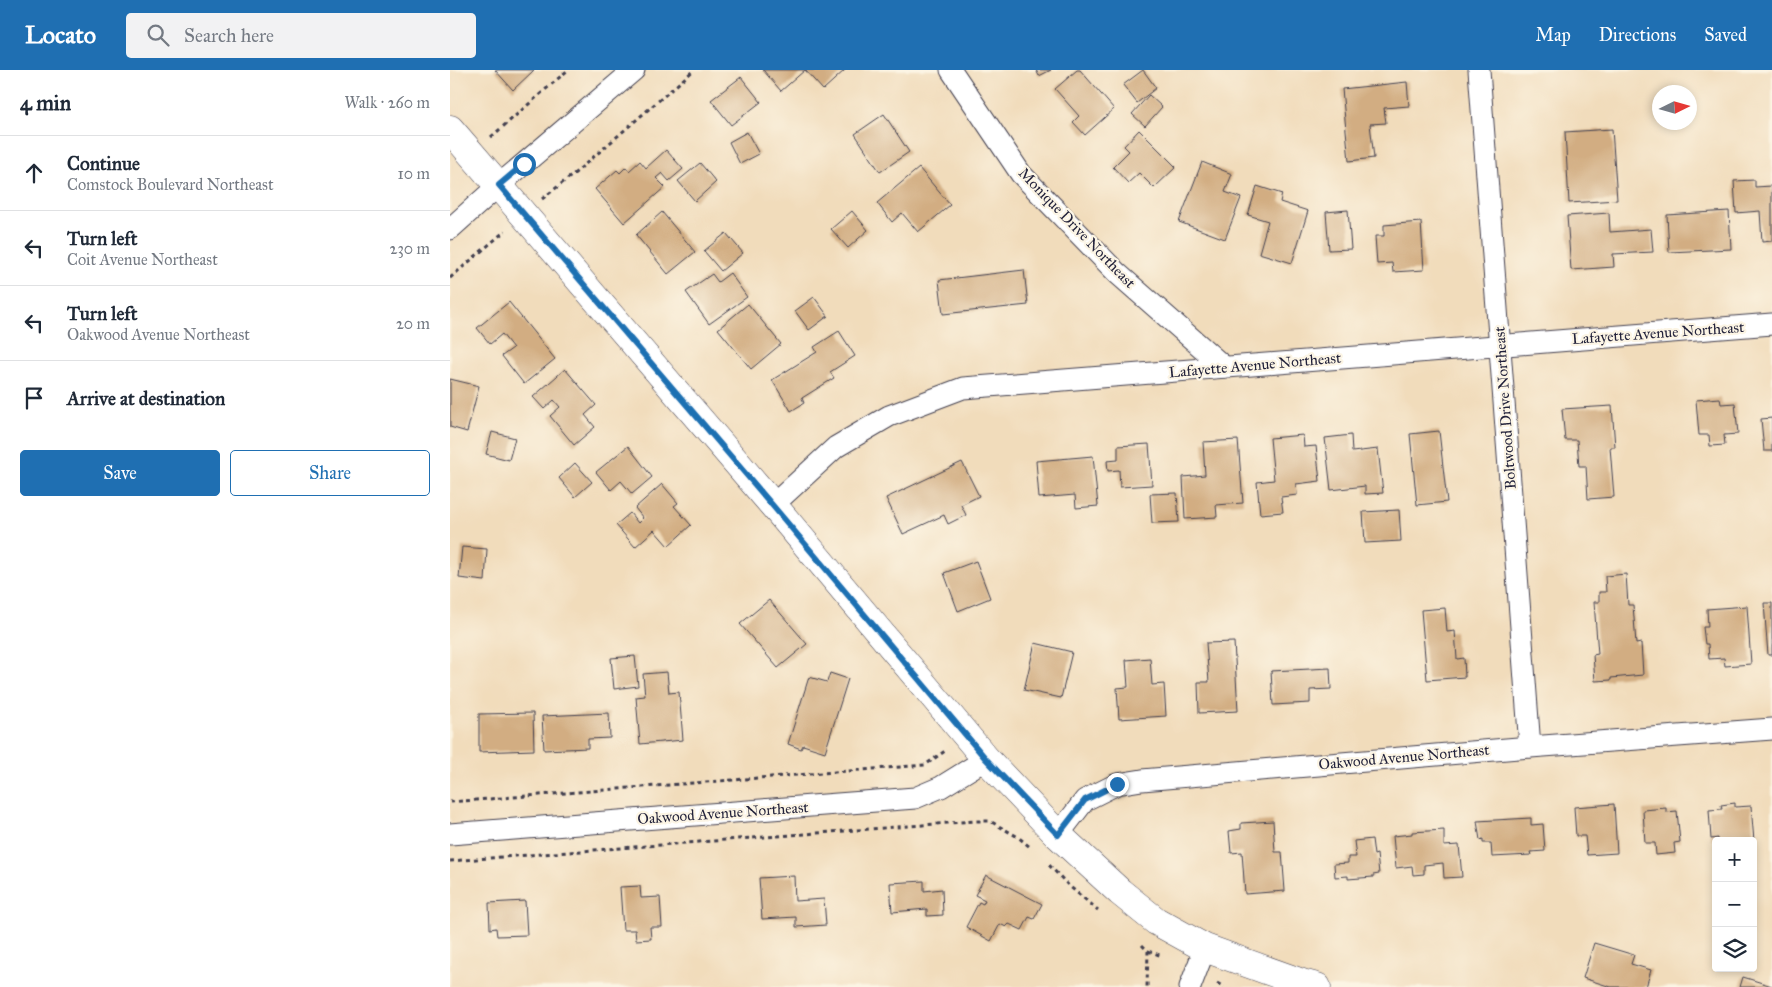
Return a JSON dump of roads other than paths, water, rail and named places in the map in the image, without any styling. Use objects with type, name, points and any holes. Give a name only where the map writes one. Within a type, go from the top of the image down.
[{"type":"street","points":[[450,229],[634,70]]},
{"type":"street","name":"Monique Drive Northeast","points":[[951,70],[1022,174],[1117,273],[1224,367]]},
{"type":"street","name":"Boltwood Drive Northeast","points":[[1479,70],[1530,747]]},
{"type":"street","points":[[450,130],[773,506],[986,759],[1058,835],[1120,892],[1156,921],[1205,948],[1317,987]]},
{"type":"street","name":"Lafayette Avenue Northeast","points":[[773,506],[836,447],[889,416],[963,388],[1772,324]]},
{"type":"street","name":"Oakwood Avenue Northeast","points":[[1058,835],[1085,800],[1117,784],[1142,780],[1530,747],[1772,729]]},
{"type":"street","name":"Oakwood Avenue Northeast","points":[[450,834],[915,798],[941,787],[986,759]]},
{"type":"street","points":[[1190,987],[1205,948]]}]
